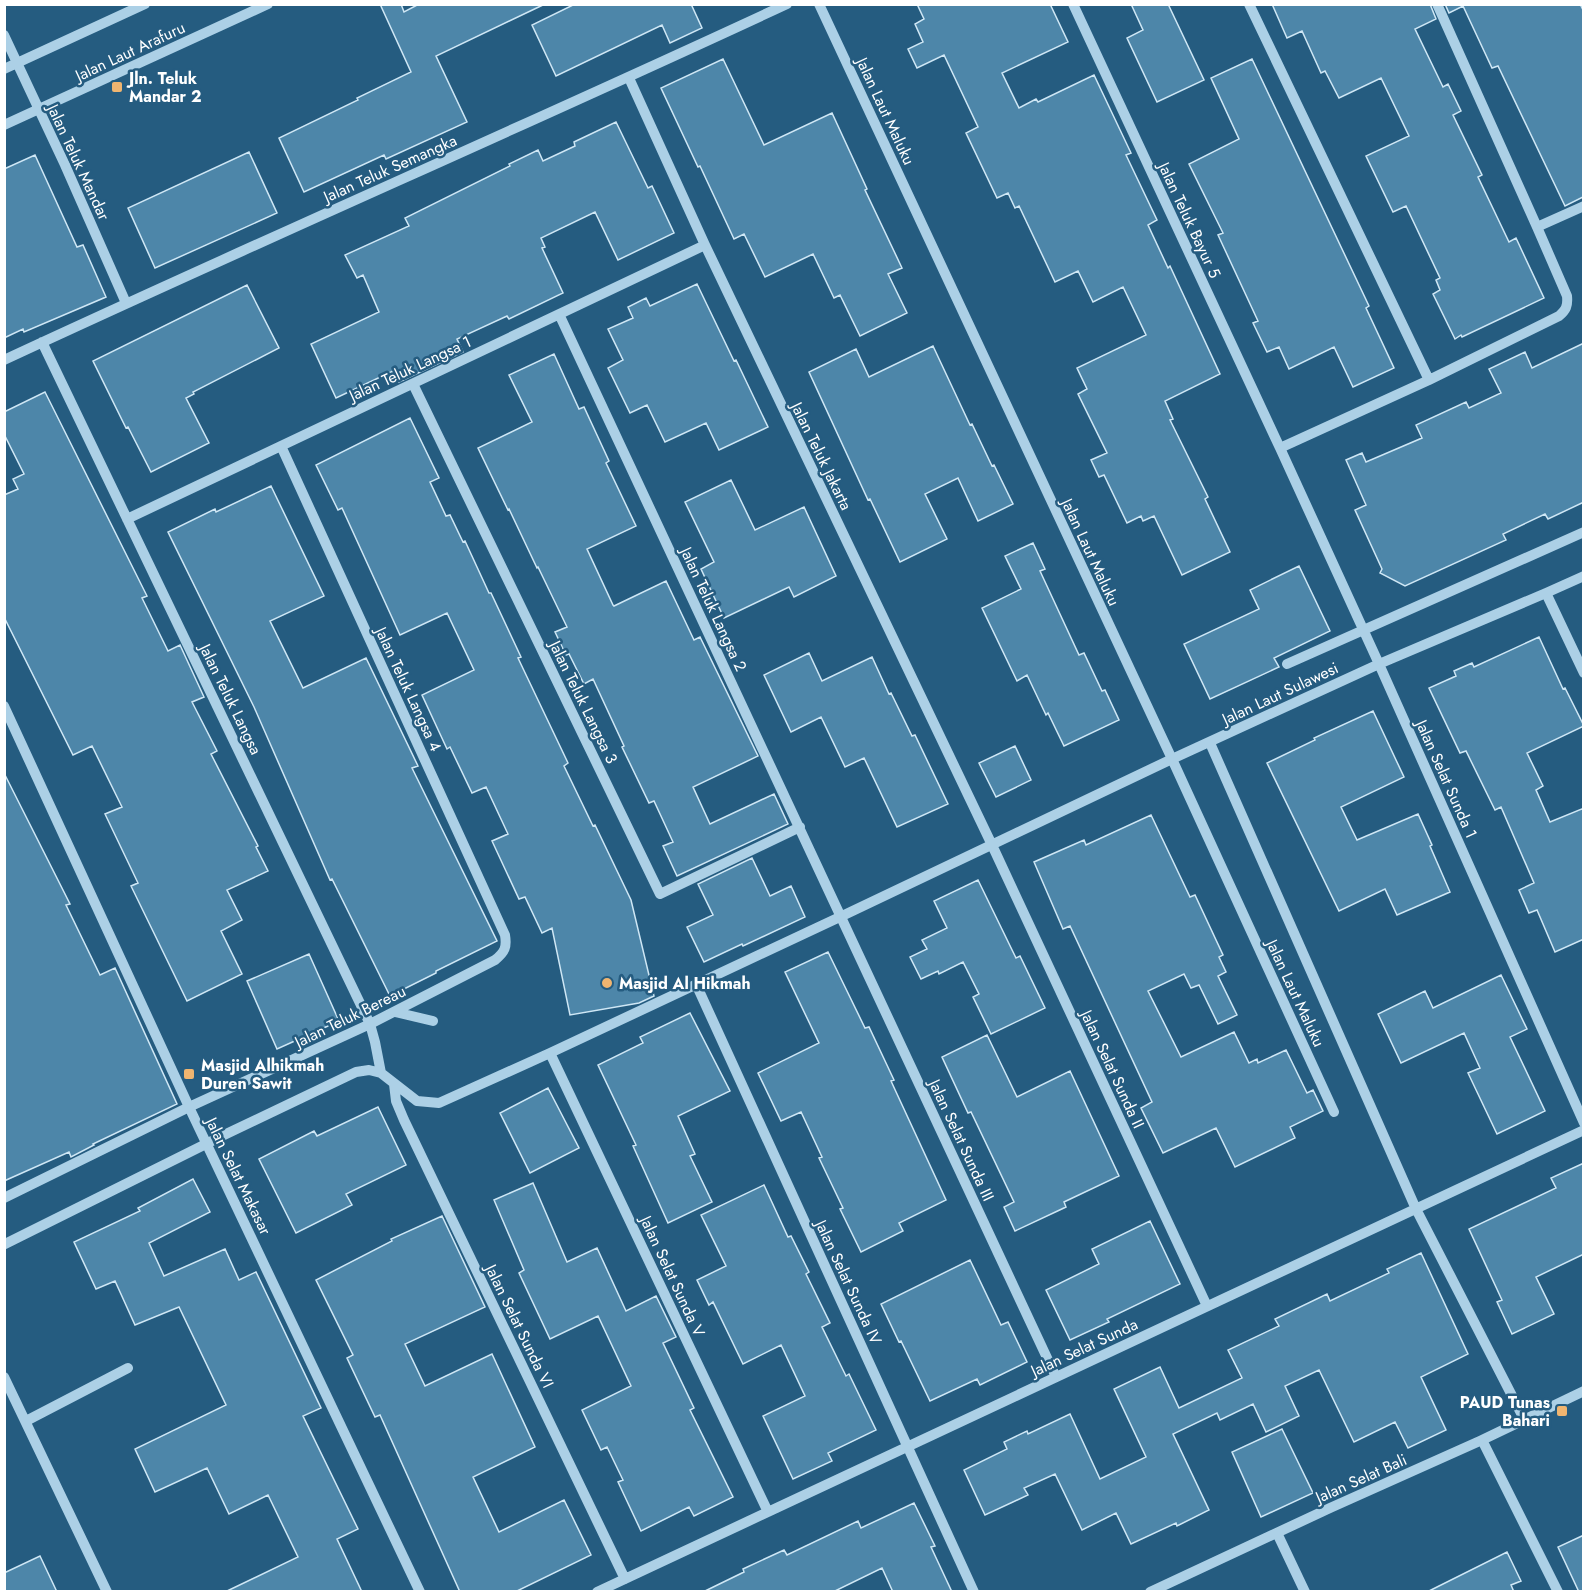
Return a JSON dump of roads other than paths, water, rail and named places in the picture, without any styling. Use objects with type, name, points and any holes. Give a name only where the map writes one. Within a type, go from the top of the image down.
[{"type":"street","points":[[4,69],[146,4]]},
{"type":"street","name":"Jalan Laut Arafuru","points":[[4,125],[268,4]]},
{"type":"street","name":"Jalan Teluk Semangka","points":[[4,360],[629,78],[787,4]]},
{"type":"street","name":"Jalan Laut Maluku","points":[[819,4],[1172,759],[1334,1112]]},
{"type":"street","name":"Jalan Teluk Bayur 5","points":[[1073,4],[1280,448]]},
{"type":"street","points":[[1248,4],[1429,380]]},
{"type":"street","points":[[1280,448],[1429,380],[1559,316],[1568,305],[1567,296],[1537,227],[1437,4]]},
{"type":"street","name":"Jalan Teluk Mandar","points":[[4,35],[126,303]]},
{"type":"street","name":"Jalan Teluk Jakarta","points":[[629,78],[705,245],[992,845]]},
{"type":"street","points":[[1537,227],[1584,207]]},
{"type":"street","name":"Jalan Teluk Langsa 1","points":[[127,519],[705,245]]},
{"type":"street","name":"Jalan Teluk Langsa 2","points":[[559,314],[842,916]]},
{"type":"street","name":"Jalan Teluk Langsa","points":[[42,342],[370,1024],[381,1073]]},
{"type":"street","name":"Jalan Teluk Langsa 3","points":[[413,384],[660,894],[800,826]]},
{"type":"street","name":"Jalan Teluk Langsa 4","points":[[281,446],[505,934],[507,945]]},
{"type":"street","name":"Jalan Selat Sunda 1","points":[[1280,448],[1584,1123]]},
{"type":"street","name":"Jalan Laut Sulawesi","points":[[1287,664],[1584,532]]},
{"type":"street","name":"Jalan Laut Sulawesi","points":[[381,1073],[417,1101],[439,1103],[842,916],[1172,759],[1379,664],[1584,576]]},
{"type":"street","points":[[1546,593],[1584,674]]},
{"type":"street","name":"Jalan Selat Makasar","points":[[4,706],[189,1107],[420,1592]]},
{"type":"street","name":"Jalan Laut Maluku","points":[[1210,743],[1416,1209],[1524,1419]]},
{"type":"street","name":"Jalan Selat Sunda II","points":[[992,845],[1207,1306]]},
{"type":"street","name":"Jalan Selat Sunda III","points":[[842,916],[1056,1377]]},
{"type":"street","name":"Jalan Teluk Bereau","points":[[4,1198],[189,1107],[395,1012],[495,960],[504,953],[507,945]]},
{"type":"street","name":"Jalan Selat Sunda IV","points":[[696,984],[974,1592]]},
{"type":"street","points":[[395,1012],[433,1022]]},
{"type":"street","name":"Jalan Selat Sunda V","points":[[550,1053],[768,1512]]},
{"type":"street","points":[[5,1244],[356,1072],[369,1070],[381,1073]]},
{"type":"street","name":"Jalan Selat Sunda VI","points":[[393,1084],[396,1101],[404,1120],[625,1579]]},
{"type":"street","name":"Jalan Selat Sunda","points":[[597,1592],[1584,1130]]},
{"type":"street","points":[[26,1420],[128,1368]]},
{"type":"street","points":[[4,1377],[107,1592]]},
{"type":"street","name":"Jalan Selat Bali","points":[[1150,1592],[1584,1391]]},
{"type":"street","points":[[1482,1440],[1558,1592]]},
{"type":"street","points":[[1277,1533],[1305,1592]]},
{"type":"place","name":"Jln. Teluk Mandar 2","points":[[117,87]]},
{"type":"place","name":"Masjid Al Hikmah","points":[[607,983]]},
{"type":"place","name":"Masjid Alhikmah Duren Sawit","points":[[189,1074]]},
{"type":"place","name":"PAUD Tunas Bahari","points":[[1562,1411]]}]
